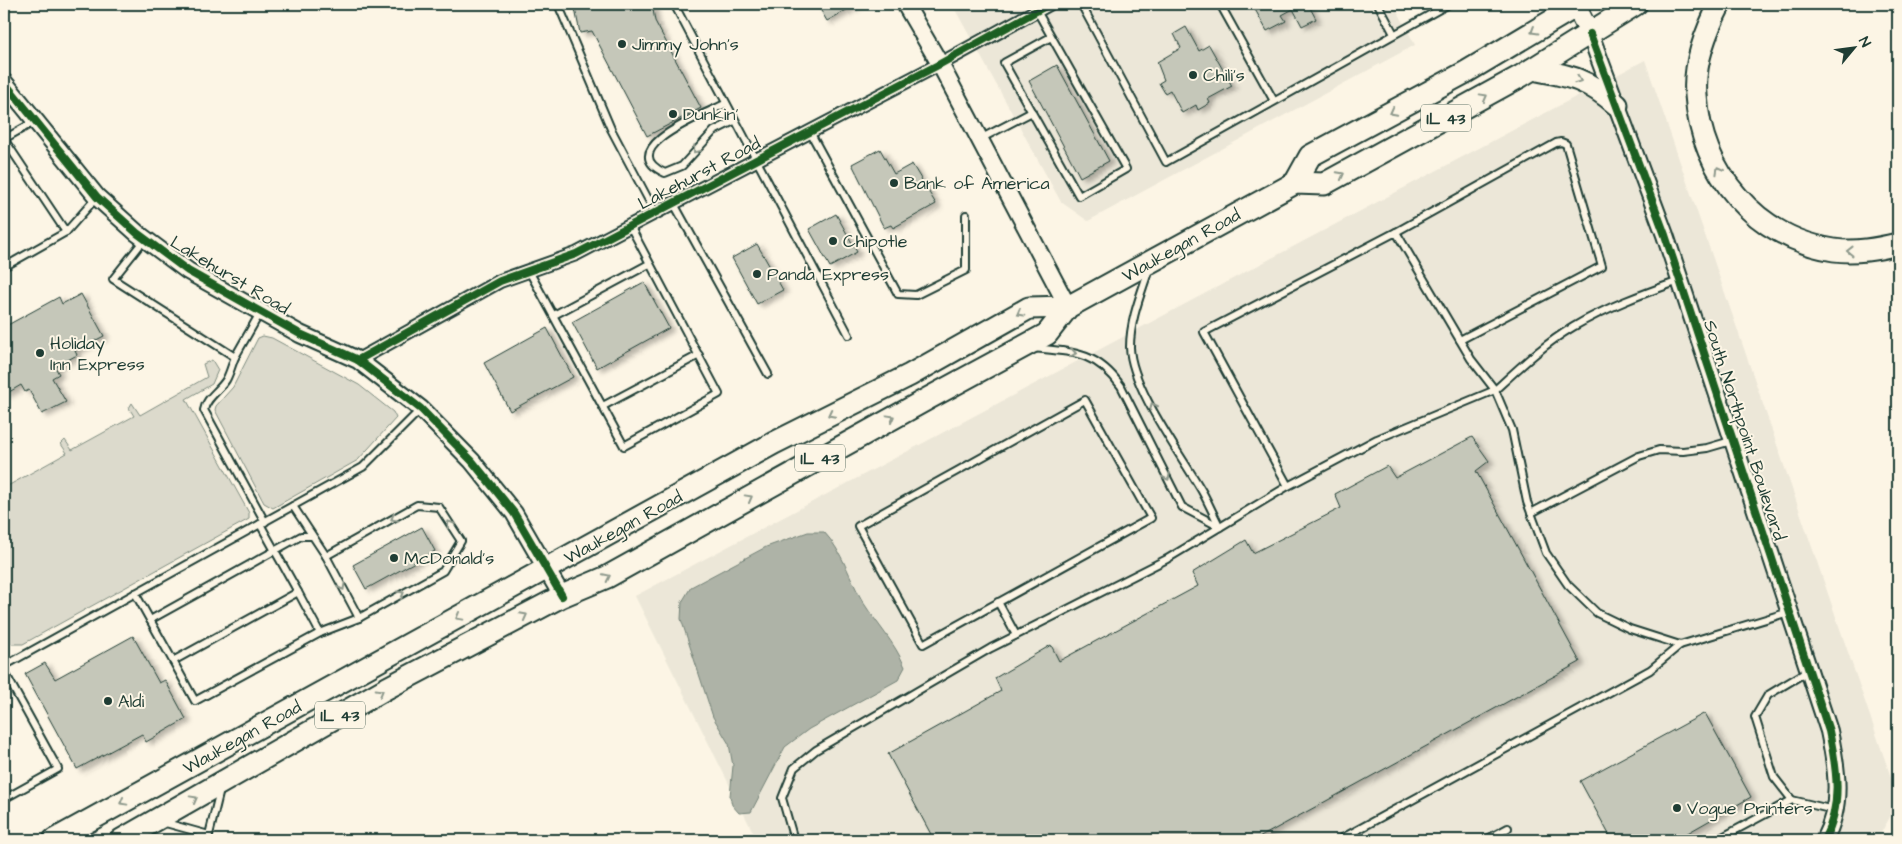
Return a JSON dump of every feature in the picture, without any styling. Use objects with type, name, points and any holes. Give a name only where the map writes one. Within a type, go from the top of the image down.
[{"type":"main road","name":"IL 43","points":[[1295,183],[1324,184],[1533,69],[1636,4]]},
{"type":"main road","points":[[1720,4],[1711,21],[1699,55],[1696,94],[1705,141],[1718,170],[1736,196],[1756,217],[1784,235],[1810,244],[1835,250],[1866,251],[1898,244]]},
{"type":"main road","points":[[1295,183],[1310,156],[1466,72],[1577,5],[1590,34]]},
{"type":"main road","points":[[1533,69],[1579,79],[1601,91],[1617,105]]},
{"type":"main road","name":"Waukegan Road","points":[[121,840],[387,688],[562,596],[607,577],[1024,347],[1047,334],[1068,307],[1295,183]]},
{"type":"main road","name":"Waukegan Road","points":[[54,840],[774,443],[910,375],[1029,308],[1068,307]]},
{"type":"street","points":[[905,4],[940,64],[1068,307]]},
{"type":"street","name":"Lakehurst Road","points":[[358,360],[500,281],[576,254],[940,64],[1035,7],[1050,4]]},
{"type":"street","name":"South Northpoint Boulevard","points":[[1590,34],[1680,280],[1829,731],[1837,769],[1837,800],[1824,840]]},
{"type":"street","name":"Lakehurst Road","points":[[4,82],[96,197],[145,238],[188,271],[300,334],[358,360],[421,409],[472,460],[514,513],[548,568],[562,596]]},
{"type":"lane","points":[[558,4],[611,129],[656,212]]},
{"type":"lane","points":[[674,4],[725,104],[849,335]]},
{"type":"lane","points":[[1081,4],[1166,162],[1449,4]]},
{"type":"lane","points":[[1220,4],[1274,102]]},
{"type":"lane","points":[[1378,4],[1394,34]]},
{"type":"lane","points":[[1035,7],[1126,169],[1079,196],[1004,62],[1051,36]]},
{"type":"lane","points":[[725,104],[659,138],[650,148],[648,157],[654,168],[665,173],[682,166],[714,131],[734,121]]},
{"type":"lane","points":[[980,140],[1032,112]]},
{"type":"lane","points":[[35,121],[4,139],[66,232]]},
{"type":"lane","points":[[810,132],[898,294],[916,296],[966,270],[966,215]]},
{"type":"lane","points":[[1288,486],[1204,332],[1396,232],[1556,143],[1566,144],[1602,266],[1460,340]]},
{"type":"lane","points":[[4,267],[66,232],[96,197]]},
{"type":"lane","points":[[673,202],[768,374]]},
{"type":"lane","points":[[529,271],[624,446],[720,394],[630,226]]},
{"type":"lane","points":[[1396,232],[1460,340],[1495,390],[1512,430],[1531,513],[1546,553],[1568,585],[1597,613],[1630,630],[1680,645]]},
{"type":"lane","points":[[145,238],[113,279],[235,357]]},
{"type":"lane","points":[[1152,261],[1133,320],[1130,347],[1136,373],[1164,428],[1220,527]]},
{"type":"lane","points":[[554,315],[649,264]]},
{"type":"lane","points":[[794,840],[782,798],[794,768],[816,750],[1016,635],[1167,559],[1288,486],[1377,439],[1495,390],[1530,357],[1571,328],[1617,304],[1680,280]]},
{"type":"lane","points":[[260,312],[235,357],[227,379],[217,392],[205,402],[204,410],[275,551],[320,633]]},
{"type":"lane","points":[[1024,347],[1079,353],[1110,370],[1121,386],[1182,507],[1220,527]]},
{"type":"lane","points":[[603,406],[699,355]]},
{"type":"lane","points":[[1086,400],[1151,518],[998,602],[923,644],[858,526],[1086,400]]},
{"type":"lane","points":[[4,666],[363,467],[421,409]]},
{"type":"lane","points":[[1531,513],[1639,456],[1659,450],[1683,451],[1707,448],[1732,441]]},
{"type":"lane","points":[[135,593],[195,701],[320,633],[359,618],[443,571],[461,541],[439,506],[417,505],[326,556]]},
{"type":"lane","points":[[294,506],[326,556],[359,618]]},
{"type":"lane","points":[[150,620],[301,536],[312,536]]},
{"type":"lane","points":[[173,661],[298,592]]},
{"type":"lane","points":[[998,602],[1016,635]]},
{"type":"lane","points":[[1339,840],[1650,670],[1680,645],[1790,612]]},
{"type":"lane","points":[[4,671],[58,769],[4,799]]},
{"type":"lane","points":[[1809,671],[1768,695],[1755,717],[1774,777],[1792,800],[1834,810]]},
{"type":"lane","points":[[156,820],[210,838],[222,783]]},
{"type":"lane","points":[[1717,840],[1792,800]]},
{"type":"lane","points":[[1486,840],[1508,828]]},
{"type":"shaded area","points":[[952,4],[1394,4],[1415,45],[1088,221],[1061,202]]},
{"type":"shaded area","points":[[1645,60],[1898,798],[1898,803],[1877,840],[757,840],[635,596]]},
{"type":"shaded area","points":[[263,336],[272,338],[359,385],[393,412],[396,418],[358,460],[273,508],[264,503],[215,410],[216,406],[233,387],[258,338]]},
{"type":"shaded area","points":[[212,360],[218,370],[212,384],[186,399],[249,513],[249,519],[23,644],[12,644],[4,638],[4,488],[67,453],[61,444],[65,440],[72,450],[134,416],[129,408],[132,403],[140,415],[207,377],[203,364]]},
{"type":"shaded area","points":[[808,532],[824,532],[831,540],[863,602],[891,642],[905,667],[898,680],[809,729],[785,747],[751,812],[739,813],[732,805],[730,796],[733,766],[729,744],[713,717],[681,619],[682,602],[691,587],[766,547]]},
{"type":"building","points":[[574,4],[652,4],[655,21],[701,108],[647,136],[592,31],[580,33]]},
{"type":"building","points":[[817,4],[857,4],[827,21]]},
{"type":"building","points":[[1252,4],[1308,4],[1316,19],[1302,26],[1293,9],[1282,15],[1286,21],[1267,31]]},
{"type":"building","name":"Chili's","points":[[1186,27],[1199,51],[1209,45],[1232,86],[1208,99],[1210,103],[1198,110],[1196,105],[1182,113],[1170,90],[1165,93],[1159,83],[1164,80],[1157,62],[1181,48],[1174,34]]},
{"type":"building","points":[[1057,65],[1109,161],[1080,177],[1029,81]]},
{"type":"building","name":"Bank of America","points":[[880,149],[894,174],[912,164],[936,204],[893,228],[891,225],[884,228],[852,164]]},
{"type":"building","name":"Chipotle","points":[[836,214],[857,252],[830,267],[809,229]]},
{"type":"building","name":"Panda Express","points":[[757,244],[783,290],[757,304],[732,258]]},
{"type":"building","points":[[644,282],[669,328],[597,368],[572,322]]},
{"type":"building","name":"Holiday Inn Express","points":[[81,294],[104,336],[75,351],[77,355],[55,367],[59,374],[52,378],[66,402],[42,414],[29,390],[25,392],[21,385],[4,395],[4,327],[59,297],[62,304]]},
{"type":"building","points":[[547,328],[573,377],[510,411],[484,363]]},
{"type":"building","points":[[1472,437],[1489,461],[1476,471],[1580,662],[1255,840],[934,840],[888,754],[1001,691],[995,678],[1051,645],[1059,661],[1198,586],[1192,573],[1246,540],[1253,553],[1341,508],[1335,494],[1387,466],[1395,478]]},
{"type":"building","name":"McDonald's","points":[[422,527],[435,551],[366,589],[353,565]]},
{"type":"building","name":"Aldi","points":[[133,636],[159,683],[165,680],[186,719],[146,742],[142,734],[77,769],[25,674],[45,663],[55,679]]},
{"type":"building","points":[[1705,713],[1751,797],[1678,840],[1612,840],[1580,781]]},
{"type":"cycle path","points":[[358,360],[500,281],[576,254],[940,64],[1049,4]]},
{"type":"cycle path","points":[[1590,34],[1665,235],[1829,731],[1837,787],[1834,814],[1824,840]]},
{"type":"cycle path","points":[[4,82],[97,197],[137,233],[188,271],[300,334],[358,360],[421,409],[472,461],[514,513],[562,596]]},
{"type":"place","name":"Jimmy John's","points":[[622,44]]},
{"type":"place","name":"Chili's","points":[[1193,75]]},
{"type":"place","name":"Dunkin'","points":[[673,114]]},
{"type":"place","name":"Bank of America","points":[[894,183]]},
{"type":"place","name":"Chipotle","points":[[833,241]]},
{"type":"place","name":"Panda Express","points":[[757,274]]},
{"type":"place","name":"Holiday Inn Express","points":[[40,353]]},
{"type":"place","name":"McDonald's","points":[[394,558]]},
{"type":"place","name":"Aldi","points":[[108,701]]},
{"type":"place","name":"Vogue Printers","points":[[1677,808]]}]
